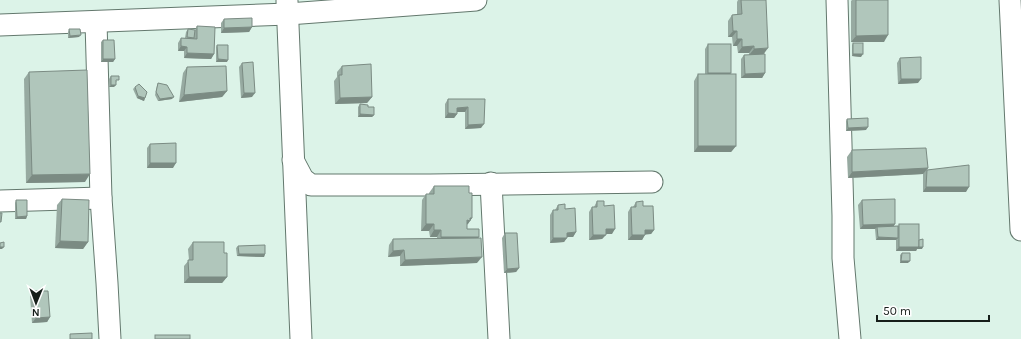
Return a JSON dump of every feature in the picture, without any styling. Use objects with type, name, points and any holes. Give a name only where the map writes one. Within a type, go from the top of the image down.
[{"type":"street","points":[[0,25],[96,22],[287,7],[476,0]]},
{"type":"street","points":[[837,0],[843,258],[850,339]]},
{"type":"street","points":[[1010,0],[1020,165],[1021,230]]},
{"type":"street","points":[[287,7],[300,339]]},
{"type":"street","points":[[96,22],[101,198],[110,339]]},
{"type":"street","points":[[293,160],[302,179],[311,185],[652,182]]},
{"type":"street","points":[[492,184],[499,339]]},
{"type":"street","points":[[0,201],[101,198]]},
{"type":"building","points":[[741,0],[766,0],[768,48],[754,49],[754,46],[742,47],[742,39],[737,39],[737,31],[733,31],[732,15],[742,14]]},
{"type":"building","points":[[856,0],[888,0],[888,35],[856,36]]},
{"type":"building","points":[[252,18],[252,27],[224,28],[224,19]]},
{"type":"building","points":[[197,26],[215,27],[214,54],[187,53],[187,47],[181,46],[181,38],[197,39]]},
{"type":"building","points":[[69,29],[80,29],[81,35],[70,36]]},
{"type":"building","points":[[188,29],[195,30],[194,38],[187,37]]},
{"type":"building","points":[[103,40],[114,40],[115,59],[103,59]]},
{"type":"building","points":[[853,43],[863,43],[863,54],[853,54]]},
{"type":"building","points":[[708,44],[731,44],[731,73],[708,73]]},
{"type":"building","points":[[217,45],[228,45],[228,60],[218,59]]},
{"type":"building","points":[[765,54],[765,73],[745,74],[744,55]]},
{"type":"building","points":[[921,57],[921,79],[901,79],[900,58]]},
{"type":"building","points":[[253,62],[255,93],[244,93],[242,63]]},
{"type":"building","points":[[371,64],[372,97],[340,98],[339,75],[342,75],[342,66]]},
{"type":"building","points":[[226,66],[227,91],[184,95],[187,67]]},
{"type":"building","points":[[87,70],[90,174],[32,175],[29,72]]},
{"type":"building","points":[[698,74],[736,74],[736,146],[698,146]]},
{"type":"building","points":[[111,76],[119,76],[119,80],[116,80],[116,85],[111,85]]},
{"type":"building","points":[[158,83],[167,85],[174,97],[160,99],[156,92]]},
{"type":"building","points":[[139,84],[147,92],[145,98],[138,96],[135,87]]},
{"type":"building","points":[[448,99],[485,99],[484,124],[468,125],[468,107],[457,108],[457,114],[448,113]]},
{"type":"building","points":[[360,104],[368,105],[368,107],[374,107],[374,115],[360,114]]},
{"type":"building","points":[[868,118],[868,127],[848,128],[847,119]]},
{"type":"building","points":[[176,143],[176,163],[150,163],[150,144]]},
{"type":"building","points":[[926,148],[928,168],[852,172],[852,150]]},
{"type":"building","points":[[969,165],[969,187],[926,187],[927,170]]},
{"type":"building","points":[[434,186],[469,186],[469,193],[472,193],[472,218],[470,218],[470,221],[467,220],[467,229],[479,229],[479,237],[441,237],[441,230],[434,230],[434,224],[426,224],[426,194],[434,194]]},
{"type":"building","points":[[62,199],[89,200],[88,242],[60,241]]},
{"type":"building","points":[[895,199],[895,224],[863,225],[862,200]]},
{"type":"building","points":[[16,200],[27,200],[27,216],[17,217]]},
{"type":"building","points":[[597,201],[604,201],[604,206],[614,205],[615,229],[606,229],[606,235],[593,235],[592,207],[597,207]]},
{"type":"building","points":[[643,201],[643,206],[653,206],[654,230],[645,230],[645,235],[632,235],[631,207],[636,207],[636,202]]},
{"type":"building","points":[[565,204],[565,209],[575,208],[576,232],[567,233],[567,238],[553,238],[553,210],[558,210],[558,205]]},
{"type":"building","points":[[0,213],[2,213],[1,222],[0,222]]},
{"type":"building","points":[[899,224],[919,224],[919,247],[899,247]]},
{"type":"building","points":[[898,226],[898,238],[878,237],[877,227]]},
{"type":"building","points":[[505,233],[517,233],[519,268],[507,269]]},
{"type":"building","points":[[481,238],[482,257],[405,260],[404,250],[393,251],[393,239]]},
{"type":"building","points":[[923,239],[923,247],[919,247],[919,240]]},
{"type":"building","points":[[4,242],[4,247],[0,247],[0,243]]},
{"type":"building","points":[[193,242],[224,242],[224,253],[227,253],[227,277],[189,277],[188,260],[193,260]]},
{"type":"building","points":[[265,245],[265,254],[239,254],[238,246]]},
{"type":"building","points":[[902,253],[910,253],[910,261],[901,261]]},
{"type":"building","points":[[33,291],[48,291],[50,317],[36,318]]},
{"type":"building","points":[[92,333],[92,339],[70,339],[70,334]]},
{"type":"building","points":[[155,335],[190,335],[190,339],[155,339]]}]
